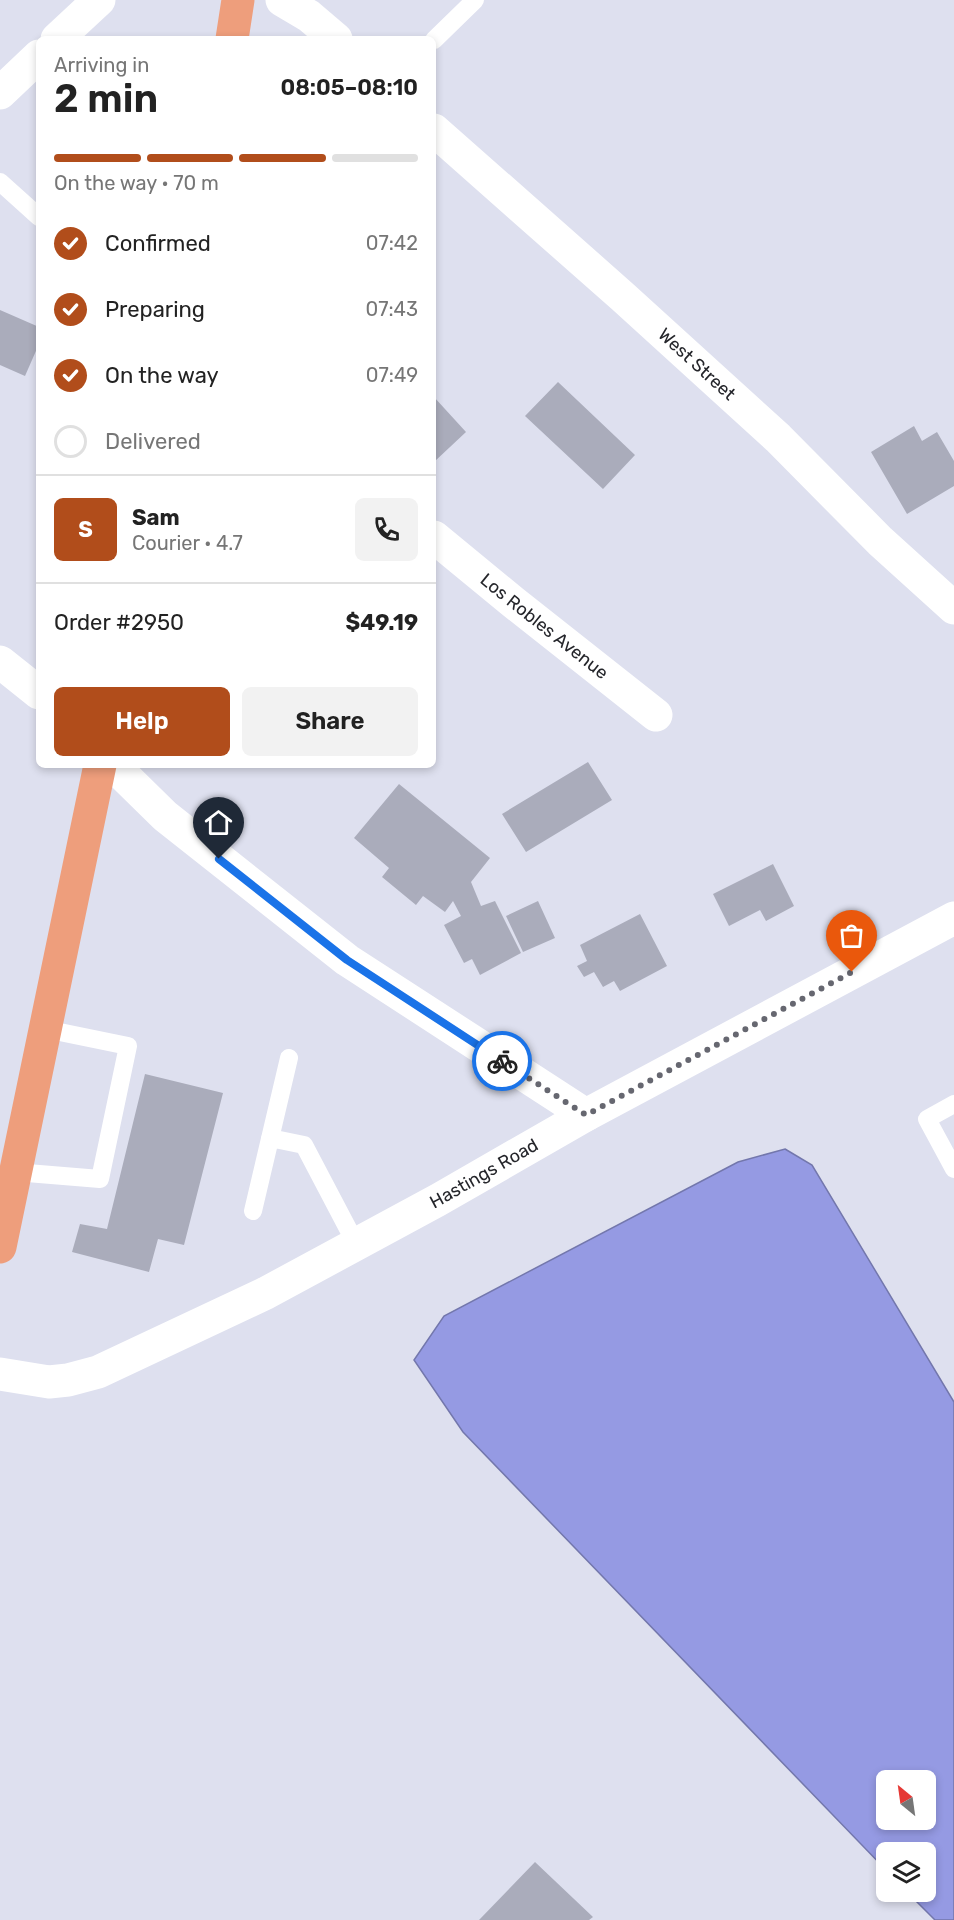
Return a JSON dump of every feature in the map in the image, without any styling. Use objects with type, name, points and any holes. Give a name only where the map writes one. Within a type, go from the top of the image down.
[{"type":"highway","points":[[232,36],[238,0]]},
{"type":"highway","points":[[0,1246],[8,1169],[45,1029],[99,768]]},
{"type":"street","points":[[60,36],[99,0]]},
{"type":"street","points":[[282,0],[309,16],[332,36]]},
{"type":"street","points":[[0,93],[36,59]]},
{"type":"street","name":"West Street","points":[[436,132],[769,430],[880,541],[954,608]]},
{"type":"street","name":"Los Robles Avenue","points":[[436,539],[656,715]]},
{"type":"street","points":[[0,662],[36,691]]},
{"type":"street","points":[[117,768],[165,816],[347,960],[586,1115]]},
{"type":"street","name":"Hastings Road","points":[[0,1374],[49,1382],[68,1380],[98,1372],[266,1293],[586,1115],[954,918]]},
{"type":"lane","points":[[436,38],[475,0]]},
{"type":"lane","points":[[0,182],[36,214]]},
{"type":"lane","points":[[8,1169],[100,1179],[128,1046],[45,1029]]},
{"type":"lane","points":[[253,1211],[290,1058]]},
{"type":"lane","points":[[954,1104],[927,1119],[954,1169]]},
{"type":"lane","points":[[270,1138],[304,1145],[356,1244]]},
{"type":"water","points":[[785,1149],[812,1165],[954,1402],[954,1920],[935,1920],[917,1902],[936,1902],[936,1842],[876,1842],[876,1860],[463,1432],[414,1360],[444,1316],[738,1162]]},
{"type":"building","points":[[0,310],[36,326],[36,351],[25,376],[0,365]]},
{"type":"building","points":[[558,382],[635,455],[603,489],[525,416]]},
{"type":"building","points":[[436,399],[466,432],[436,460]]},
{"type":"building","points":[[914,426],[922,441],[937,432],[954,461],[954,486],[907,514],[871,452]]},
{"type":"building","points":[[588,762],[612,800],[526,852],[502,814]]},
{"type":"building","points":[[399,784],[490,858],[471,882],[481,906],[495,901],[521,953],[480,975],[472,959],[464,963],[444,925],[461,916],[453,901],[445,912],[423,896],[416,905],[382,877],[389,868],[354,838]]},
{"type":"building","points":[[773,864],[794,906],[766,921],[760,910],[729,926],[713,894]]},
{"type":"building","points":[[538,901],[555,938],[523,952],[506,916]]},
{"type":"building","points":[[640,914],[667,966],[620,991],[614,981],[603,987],[594,972],[584,977],[577,966],[587,961],[580,945]]},
{"type":"building","points":[[145,1074],[223,1093],[184,1245],[158,1239],[149,1272],[72,1252],[80,1224],[107,1229]]},
{"type":"building","points":[[535,1862],[593,1917],[589,1920],[479,1920]]},
{"type":"way so far","points":[[502,1061],[586,1115],[852,972]]},
{"type":"route","points":[[219,859],[347,960],[502,1061]]}]
